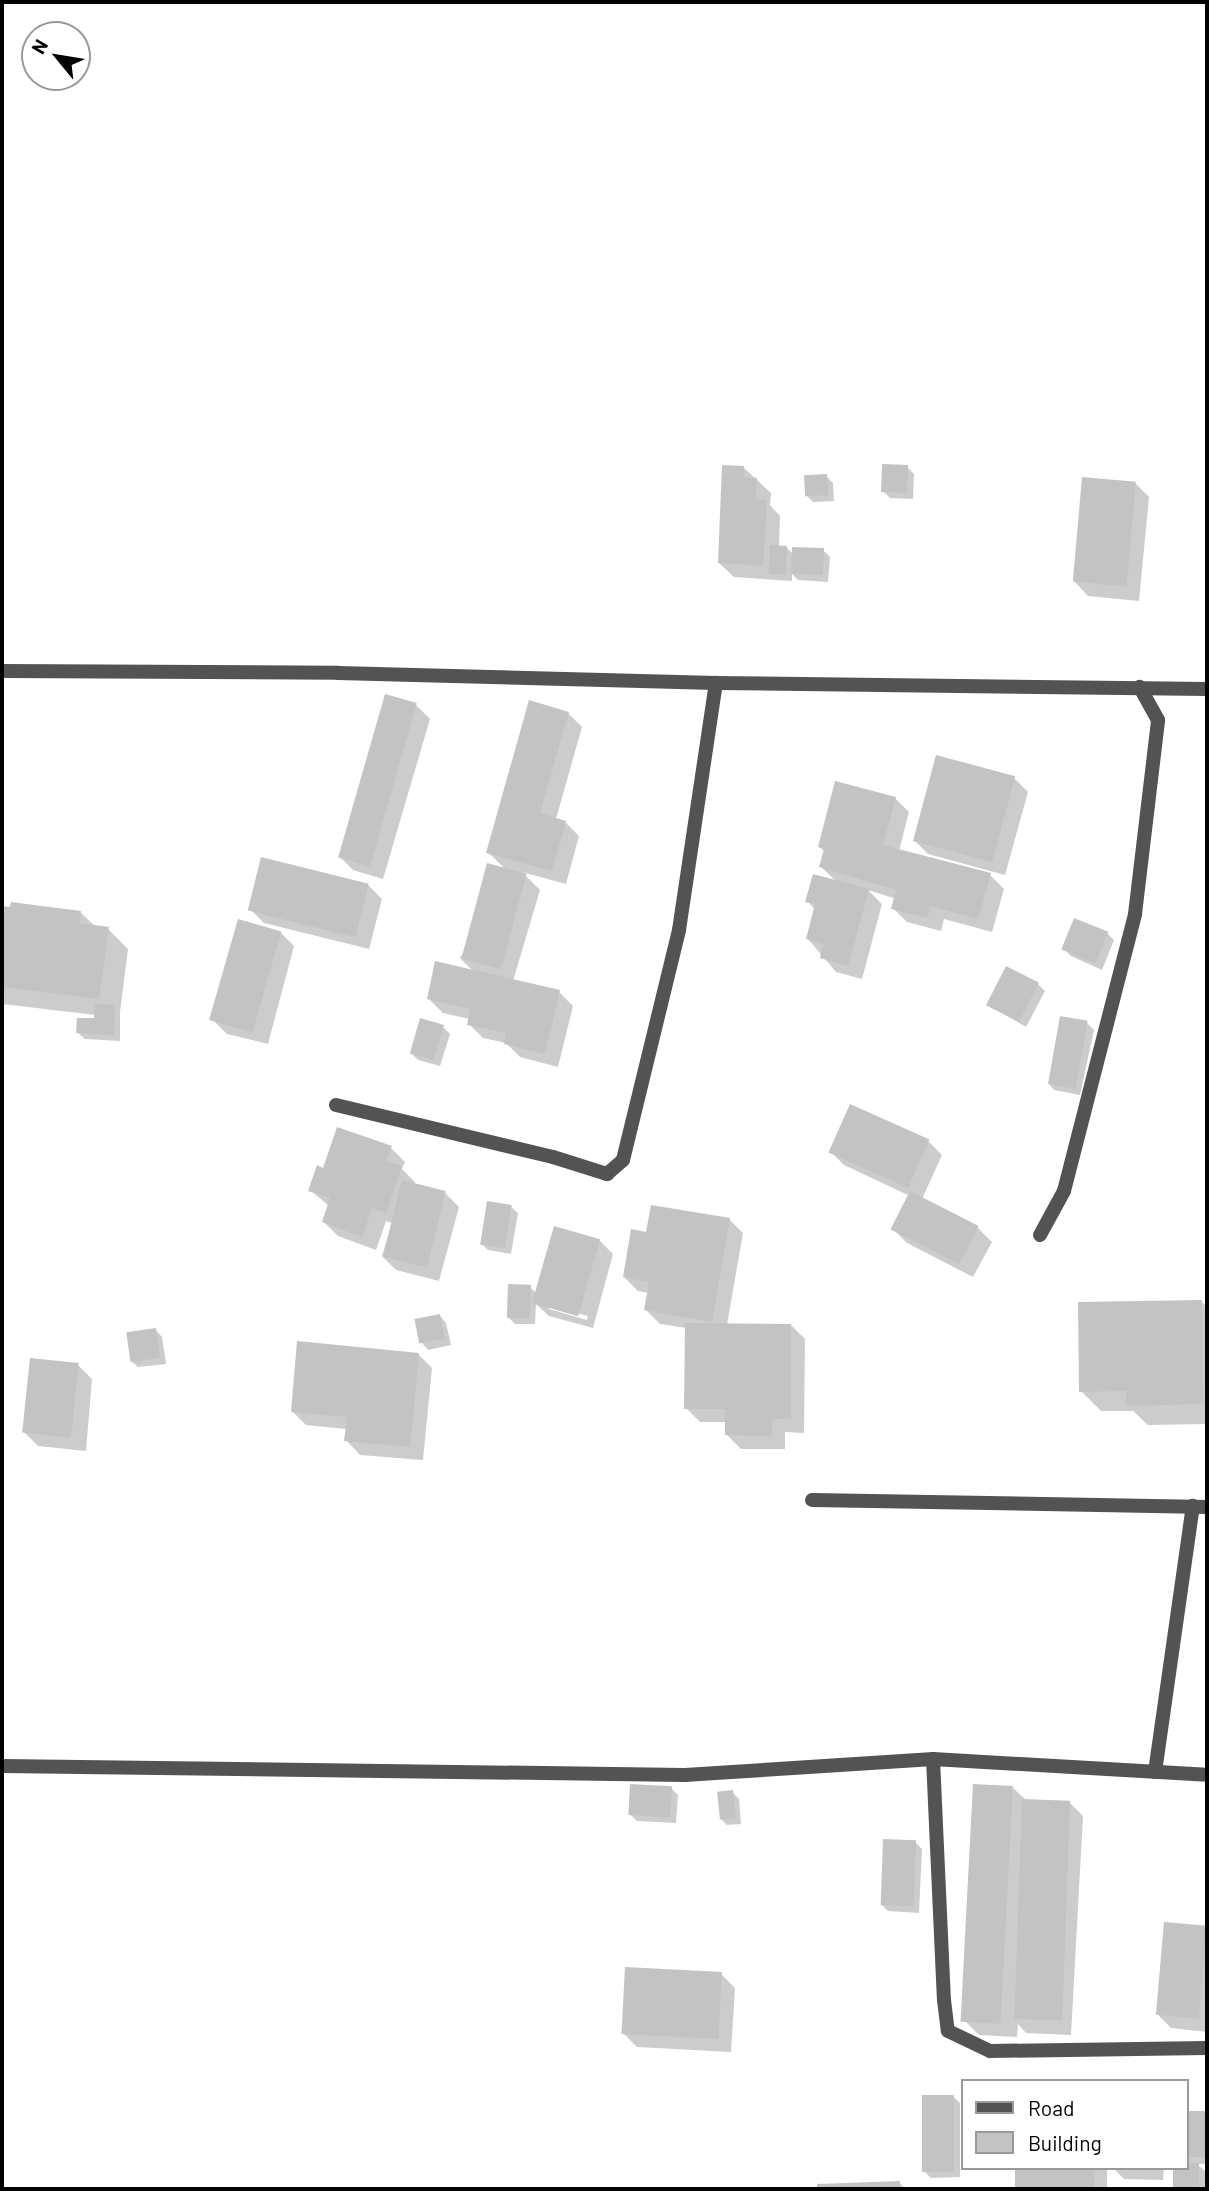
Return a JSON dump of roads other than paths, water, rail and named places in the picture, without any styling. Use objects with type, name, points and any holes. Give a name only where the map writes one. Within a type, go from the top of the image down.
[{"type":"street","points":[[2,671],[338,673],[716,683],[1207,689]]},
{"type":"street","points":[[336,1105],[553,1157],[607,1174],[623,1160],[679,930],[716,683]]},
{"type":"street","points":[[1040,1235],[1065,1191],[1135,914],[1158,720],[1140,687]]},
{"type":"street","points":[[812,1500],[1200,1506],[1155,1772]]},
{"type":"street","points":[[933,1759],[944,2000],[948,2031],[990,2051],[1207,2048]]},
{"type":"street","points":[[2,1766],[685,1775],[933,1759],[1207,1774]]}]
